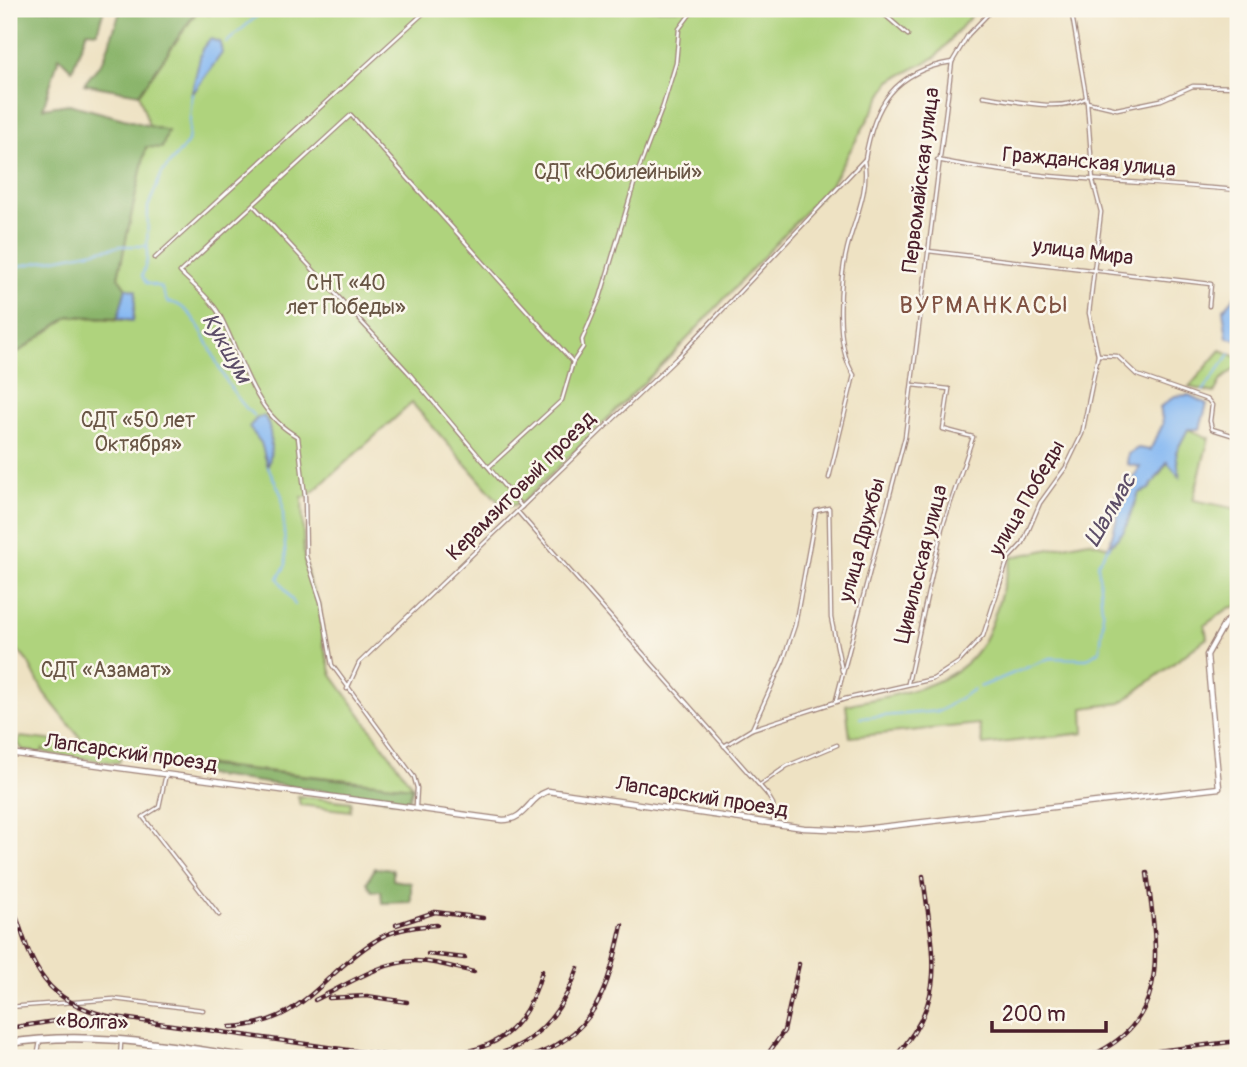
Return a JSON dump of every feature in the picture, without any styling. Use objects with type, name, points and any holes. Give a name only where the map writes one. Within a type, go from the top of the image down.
[{"type":"highway","name":"«Волга»","points":[[9,1044],[41,1038],[121,1040],[174,1046],[203,1055],[252,1058]]},
{"type":"street","points":[[155,258],[428,9]]},
{"type":"street","points":[[489,467],[562,400],[573,362],[583,347],[582,340],[596,311],[637,174],[663,106],[676,63],[678,29],[694,9]]},
{"type":"street","points":[[877,9],[908,35]]},
{"type":"street","points":[[829,478],[854,376],[847,365],[844,349],[841,296],[846,251],[867,174],[864,160],[870,131],[893,86],[931,65],[952,62],[968,35],[993,9]]},
{"type":"street","name":"улица Победы","points":[[724,746],[752,729],[836,702],[933,679],[959,662],[983,636],[1008,559],[1023,543],[1040,503],[1066,467],[1082,433],[1098,355],[1089,321],[1101,212],[1093,181],[1087,100],[1071,9]]},
{"type":"street","name":"Первомайская улица","points":[[913,385],[937,159],[952,62]]},
{"type":"street","points":[[983,96],[1042,104],[1087,100],[1117,109],[1161,100],[1193,86],[1238,86]]},
{"type":"street","points":[[416,806],[417,788],[414,777],[332,665],[321,602],[306,556],[305,497],[298,437],[285,430],[262,402],[217,310],[180,272],[351,115],[573,362]]},
{"type":"street","name":"Гражданская улица","points":[[937,159],[982,169],[1093,181],[1238,190]]},
{"type":"street","name":"Керамзитовый проезд","points":[[347,689],[359,663],[523,508],[724,310],[864,160]]},
{"type":"street","points":[[254,206],[358,317],[523,508]]},
{"type":"street","name":"улица Мира","points":[[928,251],[1095,268],[1211,284],[1209,306]]},
{"type":"street","points":[[1098,355],[1117,356],[1137,375],[1208,400],[1212,405],[1212,429],[1238,437]]},
{"type":"street","name":"улица Дружбы","points":[[836,702],[905,437],[913,385]]},
{"type":"street","name":"Цивильская улица","points":[[907,684],[942,528],[973,437],[943,429],[949,389],[913,385]]},
{"type":"street","points":[[752,729],[783,661],[795,625],[816,511],[829,508],[831,618],[842,674]]},
{"type":"street","points":[[518,512],[760,785],[773,804],[774,823]]},
{"type":"street","name":"Лапсарский проезд","points":[[9,753],[511,820],[521,816],[539,794],[548,791],[774,823],[855,830],[1219,788],[1207,655],[1225,623],[1238,614]]},
{"type":"street","points":[[760,785],[786,766],[837,745]]},
{"type":"street","points":[[166,774],[159,807],[143,817],[219,915]]},
{"type":"street","points":[[9,1007],[114,999],[203,1010]]},
{"type":"street","points":[[37,1058],[41,1038]]},
{"type":"street","points":[[120,1058],[121,1040]]},
{"type":"green space","points":[[9,9],[104,9],[97,32],[87,31],[72,70],[59,57],[43,108],[69,104],[168,131],[162,148],[146,147],[118,277],[126,288],[118,318],[70,316],[14,355],[9,334]]},
{"type":"green space","points":[[121,9],[198,9],[139,94],[84,84],[104,59]]},
{"type":"green space","points":[[198,9],[218,9],[209,14]]},
{"type":"green space","points":[[199,9],[209,14],[218,9],[443,9],[451,12],[448,9],[977,9],[936,57],[890,81],[831,184],[675,352],[523,502],[504,508],[412,403],[307,497],[302,497],[304,557],[309,582],[320,607],[323,643],[332,675],[413,787],[119,755],[120,761],[117,763],[46,753],[43,749],[41,753],[23,750],[18,744],[20,737],[85,744],[44,693],[28,662],[9,640],[9,334],[15,354],[70,316],[133,321],[136,291],[126,288],[118,277],[146,147],[167,131],[149,126],[139,94]]},
{"type":"green space","points":[[1221,350],[1237,357],[1237,367],[1221,380],[1214,393],[1189,387]]},
{"type":"green space","points":[[1188,429],[1209,438],[1193,500],[1238,509],[1238,606],[1229,608],[1205,625],[1207,638],[1121,703],[1083,708],[1084,733],[983,745],[979,724],[850,737],[846,705],[923,687],[959,669],[973,656],[993,621],[1012,557],[1088,541],[1109,547],[1124,531],[1139,493],[1149,489],[1168,462],[1179,475],[1176,452]]},
{"type":"green space","points":[[201,765],[413,787],[409,799],[402,801],[199,774]]},
{"type":"green space","points":[[298,796],[351,802],[350,811],[300,805]]},
{"type":"green space","points":[[375,868],[393,870],[393,880],[411,883],[411,902],[382,903],[381,891],[372,891],[367,882]]},
{"type":"water","points":[[210,39],[220,42],[222,53],[191,96],[202,49]]},
{"type":"water","points":[[126,288],[136,291],[133,321],[118,318]]},
{"type":"water","points":[[1238,293],[1238,340],[1227,338],[1223,310]]},
{"type":"water","points":[[1189,395],[1207,404],[1200,429],[1188,429],[1176,452],[1180,477],[1167,462],[1149,489],[1139,493],[1124,531],[1109,547],[1118,514],[1116,496],[1126,489],[1140,467],[1127,464],[1128,454],[1138,448],[1150,450],[1163,424],[1160,407],[1175,396]]},
{"type":"water","points":[[264,416],[271,441],[268,467],[261,443],[249,427],[257,418]]},
{"type":"waterway","name":"Кукшум","points":[[226,43],[265,9]]},
{"type":"waterway","name":"Кукшум","points":[[192,94],[188,142],[162,173],[148,207],[147,260],[142,276],[146,283],[161,287],[167,302],[178,305],[195,320],[227,382],[254,416]]},
{"type":"waterway","points":[[9,268],[121,246],[146,246]]},
{"type":"waterway","name":"Шалмас","points":[[1203,391],[1230,354]]},
{"type":"waterway","points":[[268,467],[282,496],[286,565],[278,578],[295,605]]},
{"type":"waterway","name":"Шалмас","points":[[980,687],[1050,658],[1087,659],[1100,650],[1103,622],[1098,563],[1110,545]]},
{"type":"waterway","name":"Шалмас","points":[[860,718],[940,711],[974,689]]},
{"type":"railway","points":[[1086,1058],[1114,1043],[1134,1025],[1146,1004],[1153,981],[1155,955],[1147,873]]},
{"type":"railway","points":[[894,1058],[924,1014],[931,993],[933,950],[923,876]]},
{"type":"railway","points":[[9,895],[23,938],[39,972],[50,987],[65,999],[84,1008],[108,1016],[405,1058]]},
{"type":"railway","points":[[396,925],[435,912],[483,918]]},
{"type":"railway","points":[[230,1027],[256,1024],[277,1017],[294,1007],[356,954],[382,937],[405,929],[437,925]]},
{"type":"railway","points":[[527,1058],[550,1049],[584,1023],[604,989],[622,925]]},
{"type":"railway","points":[[428,954],[465,958]]},
{"type":"railway","points":[[315,1000],[363,975],[402,962],[430,962],[474,972]]},
{"type":"railway","points":[[765,1058],[784,1031],[799,964]]},
{"type":"railway","points":[[478,1058],[514,1048],[542,1028],[563,1001],[578,968]]},
{"type":"railway","points":[[396,1055],[447,1054],[469,1051],[489,1044],[505,1034],[520,1019],[532,998],[542,971]]},
{"type":"railway","points":[[329,998],[367,996],[407,1002]]},
{"type":"railway","points":[[9,1028],[68,1019],[96,1019]]},
{"type":"railway","points":[[1102,1058],[1238,1041]]},
{"type":"district","name":"ВУРМАНКАСЫ","points":[[984,305]]},
{"type":"park label","name":"СДТ «Юбилейный»","points":[[618,172]]},
{"type":"park label","name":"СНТ «40 лет Победы»","points":[[346,295]]},
{"type":"park label","name":"СДТ «50 лет Октября»","points":[[138,432]]},
{"type":"park label","name":"СДТ «Азамат»","points":[[106,670]]}]
